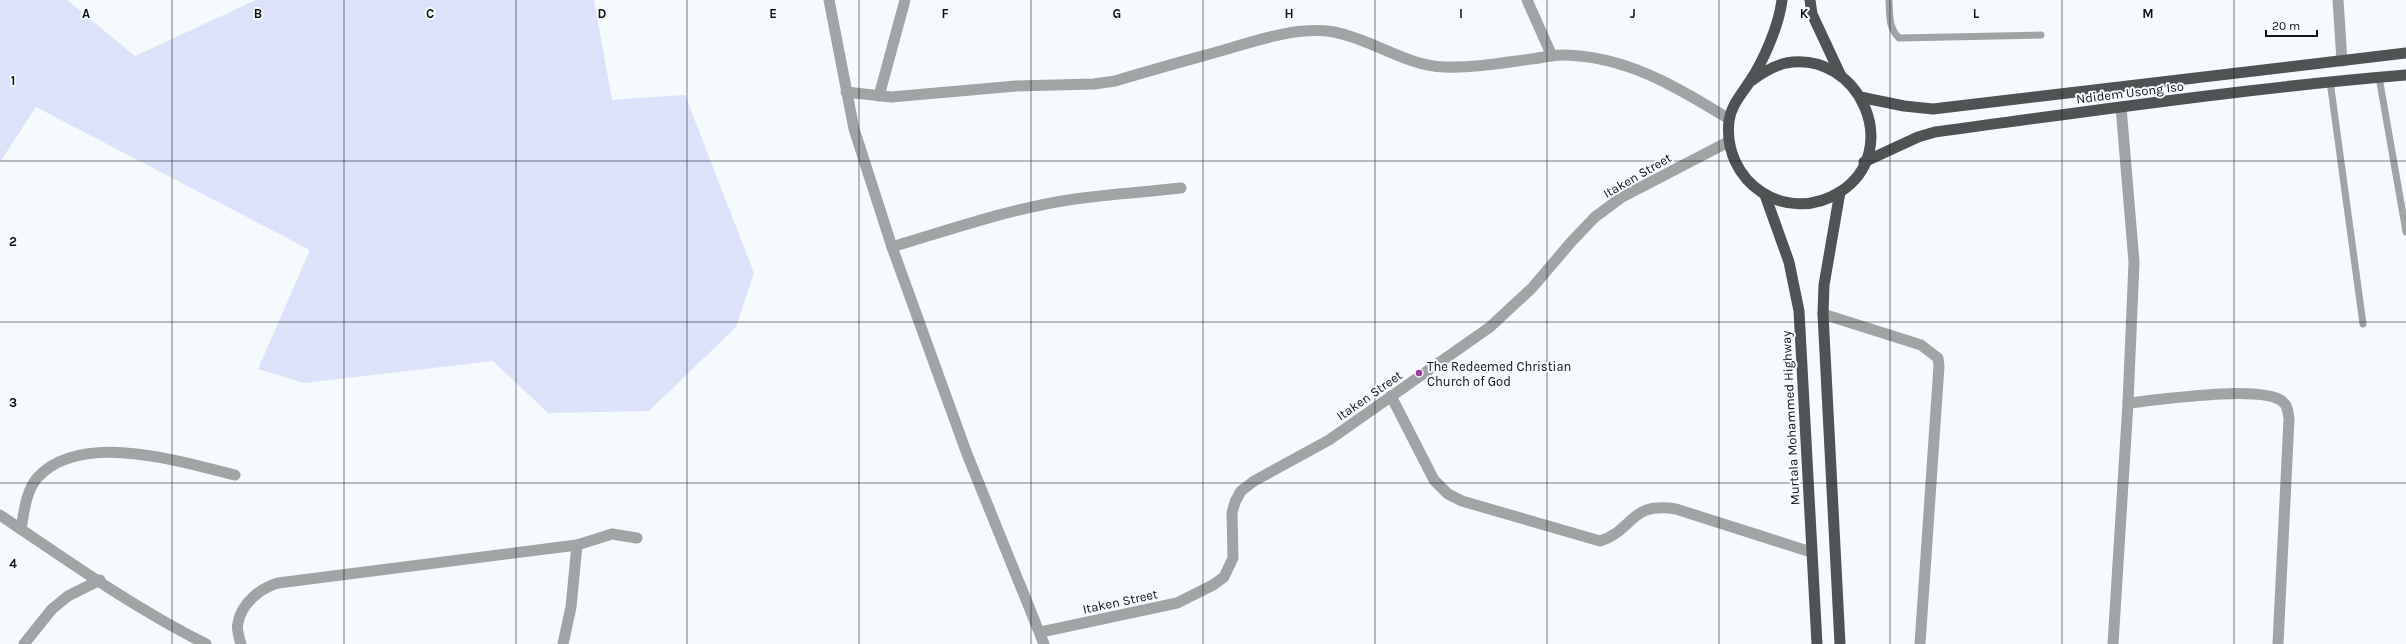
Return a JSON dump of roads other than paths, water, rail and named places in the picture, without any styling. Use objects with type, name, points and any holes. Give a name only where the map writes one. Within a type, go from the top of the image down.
[{"type":"highway","points":[[1782,0],[1780,16],[1751,81],[1737,98],[1729,119],[1728,142],[1734,163],[1747,182],[1765,195],[1789,204],[1816,202],[1840,192],[1854,179],[1864,162],[1869,149],[1870,122],[1860,97],[1842,76],[1812,14],[1810,0]]},
{"type":"highway","name":"Ndidem Usong Iso","points":[[1860,97],[1904,106],[1933,109],[2406,53]]},
{"type":"highway","points":[[1751,81],[1767,70],[1785,63],[1805,62],[1824,67],[1842,76]]},
{"type":"highway","name":"Ndidem Usong Iso","points":[[1864,162],[1918,137],[1935,132],[2330,81],[2406,74]]},
{"type":"highway","points":[[1840,192],[1824,285],[1823,314],[1840,644]]},
{"type":"highway","name":"Murtala Mohammed Highway","points":[[1765,195],[1789,262],[1799,311],[1817,644]]},
{"type":"street","points":[[829,0],[854,129],[892,247],[967,454],[1044,644]]},
{"type":"street","points":[[880,96],[905,0]]},
{"type":"street","points":[[1527,0],[1552,56]]},
{"type":"street","points":[[2338,0],[2342,61]]},
{"type":"street","points":[[846,92],[880,96],[941,94],[1016,86],[1094,84],[1115,81],[1299,31],[1333,32],[1360,38],[1422,64],[1443,67],[1478,66],[1562,55],[1587,58],[1653,75],[1673,84],[1729,119]]},
{"type":"street","points":[[2113,644],[2128,403],[2134,262],[2122,107]]},
{"type":"street","name":"Itaken Street","points":[[1040,632],[1176,603],[1213,585],[1224,577],[1233,558],[1232,513],[1235,502],[1241,491],[1254,481],[1330,440],[1490,327],[1532,288],[1572,241],[1595,217],[1616,201],[1728,142]]},
{"type":"street","points":[[892,247],[1030,207],[1075,199],[1181,188]]},
{"type":"street","points":[[1823,314],[1921,345],[1938,358],[1939,366],[1920,644]]},
{"type":"street","points":[[2128,403],[2212,395],[2262,394],[2283,402],[2287,408],[2289,419],[2278,644]]},
{"type":"street","points":[[1391,396],[1434,480],[1448,494],[1462,501],[1600,541],[1609,538],[1634,516],[1648,508],[1661,507],[1676,509],[1811,552]]},
{"type":"street","points":[[20,529],[31,488],[38,477],[51,467],[74,457],[97,452],[123,452],[164,457],[235,475]]},
{"type":"street","points":[[0,515],[184,633],[206,644]]},
{"type":"street","points":[[241,644],[237,624],[240,614],[252,598],[272,584],[577,546],[612,534],[637,538]]},
{"type":"street","points":[[563,644],[570,613],[577,546]]},
{"type":"street","points":[[24,644],[52,609],[68,596],[100,580]]},
{"type":"lane","points":[[1890,0],[1890,24],[1892,31],[1899,38],[2041,35]]},
{"type":"lane","points":[[2379,77],[2406,232]]},
{"type":"lane","points":[[2330,81],[2362,324]]},
{"type":"place","name":"The Redeemed Christian Church of God","points":[[1419,373]]}]
